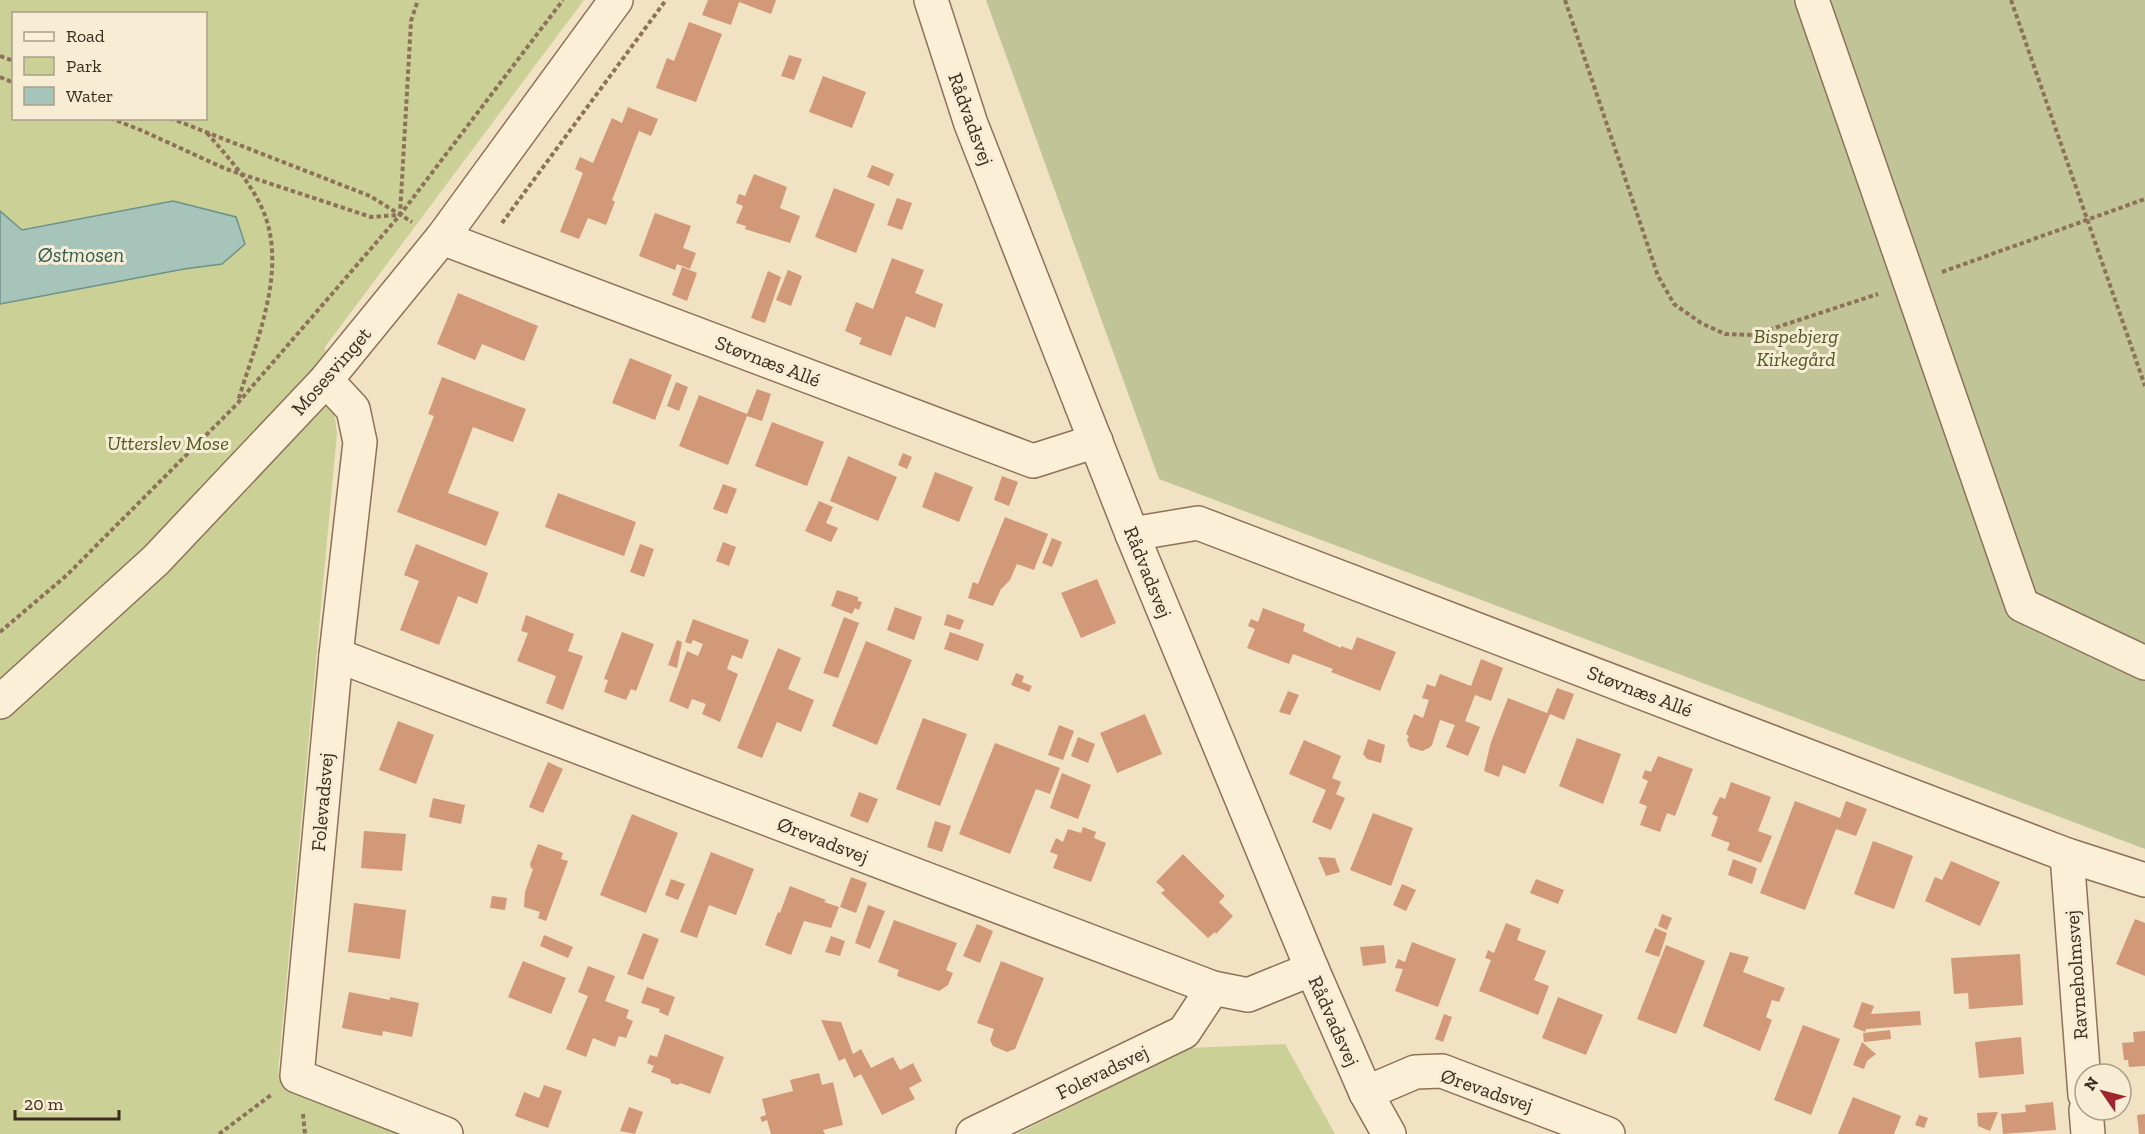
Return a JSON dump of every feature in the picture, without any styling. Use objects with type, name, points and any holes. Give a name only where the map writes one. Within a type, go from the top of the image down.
[{"type":"street","name":"Mosesvinget","points":[[0,702],[156,560],[326,380],[442,238],[616,0]]},
{"type":"street","name":"Rådvadsvej","points":[[931,0],[971,124],[1132,534],[1312,969],[1366,1093],[1389,1134]]},
{"type":"street","points":[[1812,0],[2022,605],[2145,663]]},
{"type":"street","name":"Støvnæs Allé","points":[[442,238],[1033,461],[1096,441]]},
{"type":"street","name":"Folevadsvej","points":[[297,1076],[336,655],[360,442],[353,410],[326,380]]},
{"type":"street","name":"Støvnæs Allé","points":[[1132,534],[1198,523],[2067,855],[2145,880]]},
{"type":"street","name":"Ørevadsvej","points":[[336,655],[1213,988],[1248,995],[1312,969]]},
{"type":"street","name":"Ravneholmsvej","points":[[2067,855],[2083,1062]]},
{"type":"street","name":"Folevadsvej","points":[[973,1134],[1184,1032],[1213,988]]},
{"type":"street","name":"Ørevadsvej","points":[[1366,1093],[1416,1072],[1442,1071],[1608,1134]]},
{"type":"street","points":[[297,1076],[446,1134]]},
{"type":"path","points":[[400,215],[411,21],[418,0]]},
{"type":"path","points":[[0,633],[67,575],[237,404],[400,215],[563,0]]},
{"type":"path","points":[[480,253],[666,0]]},
{"type":"path","points":[[1565,0],[1658,276],[1674,304],[1701,323],[1725,334],[1753,335],[1910,283],[2145,199]]},
{"type":"path","points":[[2011,0],[2145,386]]},
{"type":"path","points":[[115,120],[226,169],[371,218],[400,215]]},
{"type":"path","points":[[175,120],[370,196],[442,238]]},
{"type":"path","points":[[207,132],[242,174],[261,206],[272,238],[271,290],[237,404]]},
{"type":"path","points":[[219,1134],[297,1076],[306,1134]]},
{"type":"green space","name":"Utterslev Mose","points":[[0,0],[584,0],[325,347],[337,433],[278,1073],[427,1134],[0,1134]]},
{"type":"green space","name":"Bispebjerg Kirkegård","points":[[986,0],[2145,0],[2145,849],[1159,479]]},
{"type":"green space","points":[[1285,1044],[1335,1134],[1017,1134],[1189,1048]]},
{"type":"water","name":"Østmosen","points":[[173,201],[236,217],[245,244],[222,264],[184,269],[0,304],[0,211],[22,230]]},
{"type":"building","points":[[708,0],[776,0],[771,14],[739,2],[731,25],[702,15]]},
{"type":"building","points":[[689,22],[722,34],[696,102],[656,88],[667,58],[674,61]]},
{"type":"building","points":[[789,55],[802,59],[794,80],[781,76]]},
{"type":"building","points":[[823,76],[866,92],[852,128],[809,112]]},
{"type":"building","points":[[628,107],[658,119],[651,136],[639,131],[612,200],[615,202],[606,225],[588,218],[579,239],[560,232],[583,173],[575,169],[580,157],[593,163],[612,118],[622,123]]},
{"type":"building","points":[[872,165],[894,174],[889,186],[867,177]]},
{"type":"building","points":[[754,174],[787,187],[780,208],[800,216],[790,243],[745,229],[746,226],[736,223],[743,206],[736,203],[739,194],[745,196]]},
{"type":"building","points":[[834,188],[875,204],[856,253],[815,237]]},
{"type":"building","points":[[897,198],[912,203],[902,230],[887,225]]},
{"type":"building","points":[[655,213],[691,226],[683,248],[696,253],[690,269],[677,264],[675,270],[639,256]]},
{"type":"building","points":[[892,258],[924,270],[915,293],[943,304],[935,328],[906,316],[891,356],[859,344],[862,338],[845,331],[856,302],[873,309]]},
{"type":"building","points":[[682,267],[697,273],[687,301],[672,295]]},
{"type":"building","points":[[788,270],[802,276],[791,306],[776,300]]},
{"type":"building","points":[[768,271],[781,277],[765,323],[751,318]]},
{"type":"building","points":[[458,293],[538,326],[524,361],[482,344],[475,360],[437,344]]},
{"type":"building","points":[[630,358],[672,375],[655,420],[612,403]]},
{"type":"building","points":[[442,377],[526,409],[513,442],[473,427],[448,493],[499,512],[486,546],[397,512],[434,416],[428,414]]},
{"type":"building","points":[[676,382],[688,387],[679,411],[667,406]]},
{"type":"building","points":[[757,389],[771,394],[762,421],[747,416],[728,465],[679,446],[699,395],[747,414]]},
{"type":"building","points":[[772,422],[824,442],[807,486],[755,466]]},
{"type":"building","points":[[903,453],[912,457],[907,469],[898,465]]},
{"type":"building","points":[[848,456],[897,477],[878,521],[830,501]]},
{"type":"building","points":[[935,472],[973,487],[959,522],[922,507]]},
{"type":"building","points":[[1002,476],[1018,482],[1009,506],[994,500]]},
{"type":"building","points":[[723,484],[737,489],[727,514],[713,509]]},
{"type":"building","points":[[558,493],[636,522],[624,556],[545,527]]},
{"type":"building","points":[[819,501],[833,507],[826,523],[838,528],[831,542],[805,531]]},
{"type":"building","points":[[1005,517],[1048,534],[1034,570],[1017,564],[1010,580],[1001,589],[993,606],[968,598],[973,582],[978,584]]},
{"type":"building","points":[[1052,538],[1062,542],[1052,567],[1042,563]]},
{"type":"building","points":[[723,542],[736,547],[729,566],[716,561]]},
{"type":"building","points":[[416,544],[488,573],[477,604],[458,596],[439,645],[400,630],[419,581],[404,575]]},
{"type":"building","points":[[640,544],[654,549],[644,577],[630,572]]},
{"type":"building","points":[[1097,579],[1116,623],[1081,638],[1061,593]]},
{"type":"building","points":[[837,590],[858,597],[858,601],[862,602],[859,610],[855,608],[852,614],[831,606]]},
{"type":"building","points":[[895,607],[922,617],[914,640],[887,630]]},
{"type":"building","points":[[1263,608],[1305,624],[1303,631],[1341,648],[1341,646],[1352,650],[1357,637],[1396,652],[1380,691],[1331,672],[1333,669],[1293,654],[1289,664],[1247,648],[1255,629],[1248,626],[1251,619],[1258,622]]},
{"type":"building","points":[[947,614],[964,620],[960,630],[944,625]]},
{"type":"building","points":[[526,615],[574,634],[568,651],[583,656],[563,710],[546,703],[556,676],[517,661],[528,633],[521,631]]},
{"type":"building","points":[[844,617],[859,623],[838,678],[823,673]]},
{"type":"building","points":[[693,619],[749,640],[742,659],[732,655],[727,669],[738,674],[720,722],[702,714],[706,704],[692,699],[688,709],[669,701],[687,651],[698,656],[703,644],[693,640],[691,644],[685,642]]},
{"type":"building","points":[[622,632],[654,644],[636,691],[631,689],[626,700],[604,692],[608,680],[604,679]]},
{"type":"building","points":[[950,632],[984,644],[978,661],[944,649]]},
{"type":"building","points":[[677,640],[682,642],[677,668],[668,665]]},
{"type":"building","points":[[866,641],[912,660],[877,745],[832,726]]},
{"type":"building","points":[[778,648],[801,658],[788,689],[814,700],[801,732],[777,722],[762,758],[737,748]]},
{"type":"building","points":[[1481,659],[1503,668],[1491,701],[1475,695],[1465,721],[1480,727],[1468,756],[1446,747],[1455,725],[1440,720],[1429,748],[1422,751],[1410,747],[1407,740],[1409,736],[1406,734],[1414,714],[1423,718],[1429,700],[1422,698],[1427,684],[1435,687],[1440,674],[1471,686]]},
{"type":"building","points":[[1016,673],[1024,676],[1022,682],[1032,686],[1029,692],[1011,685]]},
{"type":"building","points":[[1557,688],[1574,694],[1564,720],[1550,714],[1525,774],[1503,765],[1499,777],[1484,771],[1491,742],[1508,698],[1547,713]]},
{"type":"building","points":[[1288,691],[1299,695],[1290,715],[1279,712]]},
{"type":"building","points":[[1145,714],[1162,754],[1117,773],[1100,733]]},
{"type":"building","points":[[923,718],[967,734],[940,806],[896,789]]},
{"type":"building","points":[[398,721],[434,735],[416,784],[379,770]]},
{"type":"building","points":[[1059,725],[1074,731],[1063,760],[1048,755]]},
{"type":"building","points":[[1078,737],[1095,744],[1088,763],[1071,756]]},
{"type":"building","points":[[1577,738],[1621,754],[1603,804],[1559,786]]},
{"type":"building","points":[[1368,739],[1385,745],[1381,763],[1367,759],[1363,754]]},
{"type":"building","points":[[1304,740],[1341,756],[1332,778],[1341,782],[1336,794],[1345,798],[1331,830],[1312,822],[1326,790],[1289,774]]},
{"type":"building","points":[[995,743],[1060,768],[1050,794],[1036,789],[1010,854],[959,834]]},
{"type":"building","points":[[1658,756],[1693,769],[1675,816],[1667,813],[1660,832],[1640,825],[1647,806],[1639,803],[1648,781],[1642,778],[1645,770],[1651,772]]},
{"type":"building","points":[[548,762],[563,769],[543,813],[529,807]]},
{"type":"building","points":[[1062,773],[1091,785],[1078,819],[1050,808]]},
{"type":"building","points":[[1731,782],[1771,797],[1758,831],[1772,836],[1761,863],[1727,850],[1730,843],[1711,836],[1718,817],[1712,814],[1720,797],[1725,799]]},
{"type":"building","points":[[859,792],[878,799],[868,823],[850,816]]},
{"type":"building","points":[[433,798],[465,805],[461,824],[429,817]]},
{"type":"building","points":[[1795,801],[1840,818],[1846,801],[1867,809],[1856,836],[1836,829],[1805,910],[1760,893]]},
{"type":"building","points":[[1373,813],[1413,828],[1391,886],[1350,870]]},
{"type":"building","points":[[632,814],[678,833],[646,913],[600,895]]},
{"type":"building","points":[[935,821],[951,826],[942,852],[927,847]]},
{"type":"building","points":[[1083,827],[1096,832],[1094,838],[1106,843],[1091,882],[1053,868],[1058,855],[1050,852],[1056,838],[1063,842],[1068,829],[1081,833]]},
{"type":"building","points":[[364,831],[406,834],[402,871],[361,868]]},
{"type":"building","points":[[1873,841],[1913,856],[1894,909],[1854,894]]},
{"type":"building","points":[[538,844],[563,853],[561,859],[568,861],[546,921],[538,918],[540,912],[524,907],[525,892],[533,869],[530,864]]},
{"type":"building","points":[[711,852],[754,869],[736,915],[709,905],[697,938],[680,932]]},
{"type":"building","points":[[1183,854],[1225,896],[1219,902],[1233,916],[1216,934],[1215,932],[1208,938],[1161,893],[1165,890],[1156,882]]},
{"type":"building","points":[[1318,857],[1335,858],[1340,872],[1326,876]]},
{"type":"building","points":[[1733,859],[1757,868],[1752,884],[1728,875]]},
{"type":"building","points":[[1951,861],[2000,882],[1980,926],[1925,901],[1935,877],[1942,880]]},
{"type":"building","points":[[851,877],[867,883],[856,913],[840,907]]},
{"type":"building","points":[[671,879],[685,884],[678,900],[665,895]]},
{"type":"building","points":[[1536,879],[1564,890],[1558,904],[1530,893]]},
{"type":"building","points":[[1402,884],[1416,890],[1406,911],[1393,905]]},
{"type":"building","points":[[790,886],[839,907],[831,928],[804,921],[791,955],[765,945]]},
{"type":"building","points":[[492,896],[507,898],[505,910],[490,908]]},
{"type":"building","points":[[354,903],[406,910],[400,959],[348,952]]},
{"type":"building","points":[[868,905],[885,911],[870,949],[855,943]]},
{"type":"building","points":[[1662,914],[1672,918],[1667,930],[1658,926]]},
{"type":"building","points":[[2135,919],[2145,923],[2145,976],[2116,964]]},
{"type":"building","points":[[894,920],[957,943],[946,970],[953,973],[948,985],[939,991],[897,976],[899,970],[878,962]]},
{"type":"building","points":[[1506,923],[1521,929],[1517,940],[1546,951],[1534,980],[1549,986],[1538,1015],[1479,991],[1491,960],[1485,958],[1488,950],[1494,953]]},
{"type":"building","points":[[977,924],[993,931],[980,963],[963,956]]},
{"type":"building","points":[[1655,928],[1667,933],[1659,957],[1645,952]]},
{"type":"building","points":[[643,933],[659,939],[643,980],[627,974]]},
{"type":"building","points":[[544,935],[573,947],[568,958],[540,946]]},
{"type":"building","points":[[831,936],[845,941],[840,956],[825,952]]},
{"type":"building","points":[[1412,942],[1456,959],[1438,1007],[1395,991],[1403,969],[1395,968],[1398,959],[1405,962]]},
{"type":"building","points":[[1384,945],[1386,963],[1363,966],[1360,947]]},
{"type":"building","points":[[1666,945],[1705,961],[1676,1034],[1637,1019]]},
{"type":"building","points":[[1730,952],[1749,957],[1743,972],[1785,988],[1779,1002],[1772,1000],[1766,1017],[1772,1020],[1760,1051],[1703,1026]]},
{"type":"building","points":[[2020,954],[2023,1005],[1969,1009],[1968,993],[1954,994],[1951,958]]},
{"type":"building","points":[[523,961],[566,978],[551,1014],[508,997]]},
{"type":"building","points":[[1001,961],[1044,978],[1015,1049],[1007,1052],[993,1046],[990,1040],[994,1029],[977,1023]]},
{"type":"building","points":[[588,966],[615,976],[605,1001],[629,1010],[626,1018],[633,1021],[626,1038],[619,1036],[615,1047],[593,1038],[586,1057],[566,1049],[588,996],[578,992]]},
{"type":"building","points":[[647,987],[675,997],[668,1016],[659,1012],[660,1009],[641,1003]]},
{"type":"building","points":[[349,992],[419,1003],[412,1037],[383,1031],[382,1036],[342,1028]]},
{"type":"building","points":[[1558,997],[1603,1015],[1586,1055],[1542,1038]]},
{"type":"building","points":[[1862,1002],[1874,1006],[1871,1014],[1920,1011],[1921,1025],[1866,1029],[1865,1032],[1853,1027]]},
{"type":"building","points":[[1444,1014],[1452,1017],[1443,1042],[1435,1039]]},
{"type":"building","points":[[821,1020],[841,1022],[853,1054],[861,1049],[871,1068],[893,1057],[900,1070],[913,1063],[922,1081],[909,1088],[915,1099],[882,1115],[861,1074],[854,1078],[845,1058],[839,1061]]},
{"type":"building","points":[[1803,1025],[1840,1039],[1811,1115],[1774,1100]]},
{"type":"building","points":[[1890,1030],[1891,1039],[1864,1042],[1863,1033]]},
{"type":"building","points":[[2145,1031],[2145,1066],[2133,1067],[2133,1062],[2124,1060],[2122,1043],[2134,1042],[2133,1032]]},
{"type":"building","points":[[665,1034],[724,1057],[710,1094],[680,1083],[678,1085],[671,1083],[670,1079],[651,1072],[654,1066],[647,1063],[650,1055],[657,1057]]},
{"type":"building","points":[[2021,1037],[2024,1074],[1979,1078],[1975,1042]]},
{"type":"building","points":[[1862,1042],[1876,1054],[1867,1061],[1864,1069],[1853,1065]]},
{"type":"building","points":[[819,1073],[822,1085],[833,1082],[843,1125],[823,1130],[825,1134],[771,1134],[767,1120],[762,1122],[760,1117],[766,1115],[762,1099],[793,1091],[790,1080]]},
{"type":"building","points":[[544,1085],[562,1091],[548,1128],[515,1116],[524,1092],[539,1098]]},
{"type":"building","points":[[1853,1097],[1901,1116],[1894,1134],[1838,1134]]},
{"type":"building","points":[[2053,1102],[2056,1130],[2003,1134],[2001,1114],[2026,1112],[2025,1105]]},
{"type":"building","points":[[629,1107],[643,1112],[635,1134],[620,1131]]},
{"type":"building","points":[[1998,1112],[1990,1131],[1978,1126],[1977,1113]]},
{"type":"building","points":[[2145,1114],[2145,1134],[2139,1134],[2137,1115]]},
{"type":"building","points":[[1919,1115],[1928,1118],[1924,1128],[1915,1125]]}]
